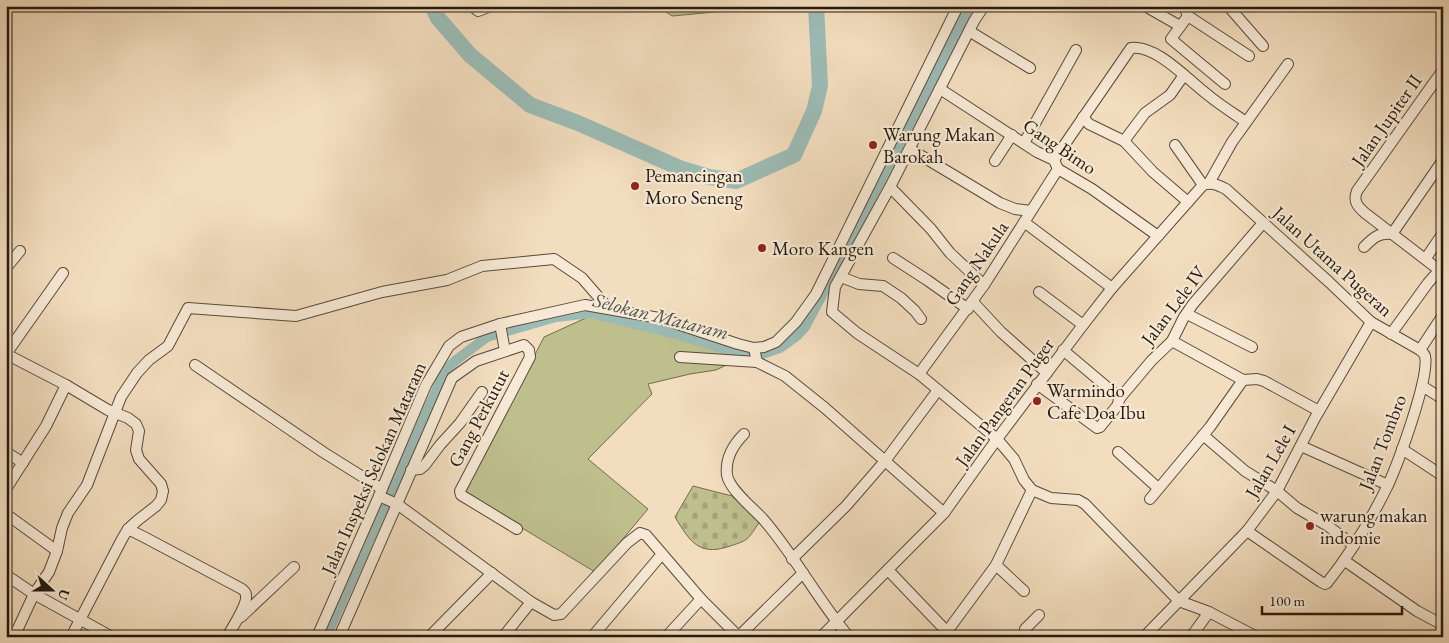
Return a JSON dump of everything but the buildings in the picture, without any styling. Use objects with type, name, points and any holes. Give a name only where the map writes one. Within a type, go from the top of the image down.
[{"type":"street","points":[[472,6],[478,11],[491,6]]},
{"type":"street","points":[[958,6],[829,284],[832,312],[857,333],[919,374],[996,439],[1014,459],[1024,480],[1032,490],[1051,498],[1078,500],[1086,504],[1179,601],[1209,612],[1242,634],[1257,637]]},
{"type":"street","points":[[756,355],[764,347],[776,342],[796,322],[816,294],[841,277],[890,188],[969,30],[984,6]]},
{"type":"street","points":[[1144,6],[1180,26]]},
{"type":"street","points":[[1228,6],[1263,46]]},
{"type":"street","points":[[1225,84],[1171,39],[1188,11],[1249,56]]},
{"type":"street","points":[[969,30],[1030,68]]},
{"type":"street","name":"Gang Nakula","points":[[919,374],[984,285],[1031,212],[1083,117],[1131,48],[1140,47],[1159,56],[1184,75]]},
{"type":"street","points":[[1024,144],[1076,50]]},
{"type":"street","name":"Jalan Pangeran Puger","points":[[821,637],[944,513],[996,439],[1082,325],[1112,288],[1206,184],[1232,142],[1288,64]]},
{"type":"street","name":"Jalan Jupiter II","points":[[1392,234],[1358,207],[1355,200],[1357,191],[1443,70]]},
{"type":"street","points":[[1124,141],[1145,112],[1170,94],[1184,75],[1246,122]]},
{"type":"street","name":"Gang Bimo","points":[[940,89],[1056,164],[1158,236]]},
{"type":"street","points":[[1083,117],[1089,124],[1124,141],[1153,172],[1188,202]]},
{"type":"street","points":[[995,161],[1012,135]]},
{"type":"street","points":[[1175,145],[1206,184]]},
{"type":"street","points":[[910,149],[934,162],[961,181],[1000,202],[1015,209],[1031,212]]},
{"type":"street","points":[[1392,234],[1443,160]]},
{"type":"street","name":"Jalan Utama Pugeran","points":[[1206,184],[1217,184],[1226,189],[1330,282],[1370,322],[1391,334],[1428,283],[1442,270]]},
{"type":"street","points":[[890,188],[931,229],[950,253],[984,285]]},
{"type":"street","points":[[1024,222],[1112,288]]},
{"type":"street","name":"Jalan Lele IV","points":[[1037,384],[1097,428],[1117,406],[1120,398],[1152,360],[1172,341],[1184,317],[1202,293],[1263,223]]},
{"type":"street","points":[[1426,258],[1443,233]]},
{"type":"street","points":[[1364,247],[1376,235],[1392,234],[1442,270]]},
{"type":"street","points":[[6,268],[20,251]]},
{"type":"street","points":[[893,258],[970,306],[1047,372]]},
{"type":"street","points":[[14,637],[34,594],[49,572],[65,520],[87,485],[121,397],[137,373],[149,360],[168,346],[188,308],[296,316],[382,292],[447,280],[482,266],[554,259],[582,278],[609,309]]},
{"type":"street","points":[[62,273],[6,354],[136,424],[139,431],[136,450],[140,459],[161,484],[163,491],[161,500],[156,506],[128,529],[71,637]]},
{"type":"street","points":[[841,277],[859,284],[883,286],[916,311],[921,319]]},
{"type":"street","points":[[1039,292],[1082,325]]},
{"type":"street","name":"Jalan Inspeksi Selokan Mataram","points":[[317,637],[381,495],[426,385],[449,346],[461,337],[500,325],[585,305],[659,318],[738,344],[756,355]]},
{"type":"street","points":[[1188,314],[1252,347]]},
{"type":"street","points":[[1391,334],[1423,354],[1443,315]]},
{"type":"street","name":"Jalan Lele I","points":[[1144,637],[1247,532],[1277,491],[1319,410],[1370,322]]},
{"type":"street","points":[[339,637],[395,504],[452,378],[476,361],[504,348],[500,325]]},
{"type":"street","points":[[1172,341],[1243,380],[1257,379],[1264,381],[1319,410]]},
{"type":"street","name":"Gang Perkutut","points":[[504,348],[524,345],[529,350],[530,357],[460,489],[460,493],[516,529]]},
{"type":"street","points":[[1063,350],[1120,398]]},
{"type":"street","name":"Jalan Tombro","points":[[1247,532],[1324,584],[1345,561],[1388,485],[1402,449],[1422,386],[1423,354]]},
{"type":"street","points":[[680,357],[756,355],[825,408],[944,513]]},
{"type":"street","points":[[195,365],[323,452],[531,602],[554,615],[561,614],[627,543],[640,533],[646,535],[701,599],[739,637],[802,572]]},
{"type":"street","points":[[1150,499],[1223,410],[1243,380]]},
{"type":"street","points":[[6,489],[46,426],[66,385]]},
{"type":"street","points":[[1422,386],[1443,399]]},
{"type":"street","points":[[792,559],[846,506],[885,461],[938,390]]},
{"type":"street","points":[[412,470],[420,469],[425,465],[460,423],[482,392]]},
{"type":"street","points":[[744,434],[735,443],[728,457],[727,476],[735,490],[765,522],[850,637]]},
{"type":"street","points":[[1203,435],[1245,471],[1277,491],[1297,508],[1354,544]]},
{"type":"street","points":[[1301,446],[1388,485]]},
{"type":"street","points":[[1402,449],[1443,476]]},
{"type":"street","points":[[6,452],[23,463]]},
{"type":"street","points":[[1118,452],[1158,488]]},
{"type":"street","points":[[888,570],[948,635],[996,565],[1032,490]]},
{"type":"street","points":[[6,514],[57,551]]},
{"type":"street","points":[[128,529],[242,589],[246,593],[247,597],[227,637]]},
{"type":"street","points":[[592,637],[662,554]]},
{"type":"street","points":[[1345,561],[1417,611],[1443,625]]},
{"type":"street","points":[[996,565],[1024,590]]},
{"type":"street","points":[[235,623],[294,567]]},
{"type":"street","points":[[429,637],[492,574]]},
{"type":"street","points":[[6,575],[34,594],[112,637]]},
{"type":"street","points":[[666,637],[701,599]]},
{"type":"street","points":[[503,637],[531,602]]},
{"type":"street","points":[[1191,637],[1209,612]]},
{"type":"street","points":[[1030,637],[1025,629],[1039,615]]},
{"type":"green space","points":[[657,6],[750,6],[748,9],[672,16]]},
{"type":"green space","points":[[588,317],[607,318],[743,357],[716,370],[648,384],[652,394],[588,459],[648,509],[595,572],[464,493],[544,337]]},
{"type":"green space","points":[[693,486],[740,498],[760,521],[750,536],[740,543],[717,549],[701,548],[695,544],[675,517]]},
{"type":"waterway","points":[[432,6],[438,18],[470,55],[530,105],[578,123],[682,169],[709,177],[736,181],[794,155],[814,111],[820,86],[816,6]]},
{"type":"waterway","name":"Selokan Mataram","points":[[326,637],[445,371],[487,337],[556,317],[591,313],[679,335],[749,356],[760,355],[780,348],[797,336],[805,327],[820,299],[970,6]]},
{"type":"place","name":"Warung Makan Barokah","points":[[873,145]]},
{"type":"place","name":"Pemancingan Moro Seneng","points":[[635,186]]},
{"type":"place","name":"Moro Kangen","points":[[762,248]]},
{"type":"place","name":"Warmindo Cafe Doa Ibu","points":[[1037,401]]},
{"type":"place","name":"warung makan indomie","points":[[1310,526]]}]
